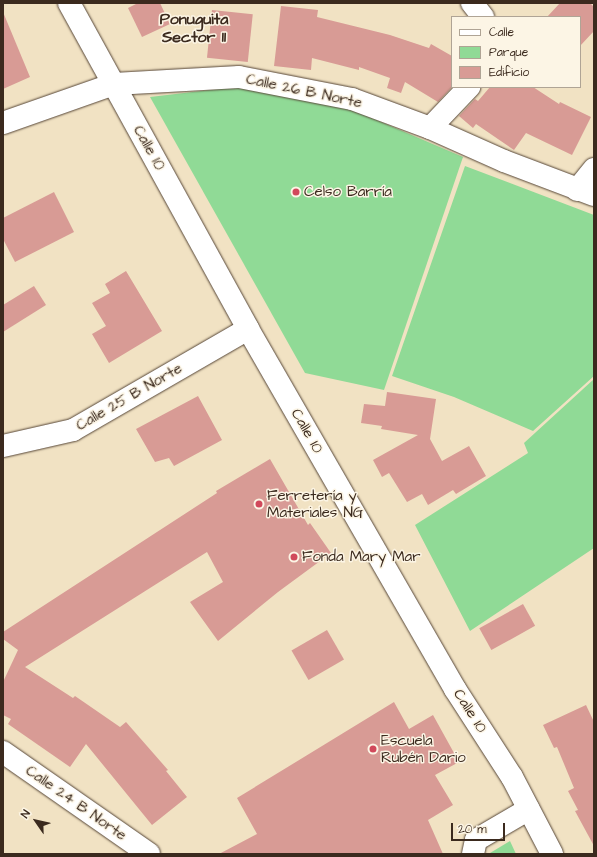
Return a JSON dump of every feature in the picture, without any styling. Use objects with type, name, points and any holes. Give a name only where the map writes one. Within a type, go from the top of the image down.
[{"type":"street","name":"Calle 10","points":[[69,3],[248,329],[455,689],[512,777],[552,854]]},
{"type":"street","points":[[472,3],[482,16]]},
{"type":"street","name":"Calle 26 B Norte","points":[[3,123],[114,84],[239,77],[352,99],[430,128],[586,192]]},
{"type":"street","points":[[430,128],[469,88]]},
{"type":"street","points":[[586,192],[594,169]]},
{"type":"street","name":"Calle 25 B Norte","points":[[3,446],[73,430],[248,329]]},
{"type":"street","name":"Calle 24 B Norte","points":[[3,752],[149,854]]},
{"type":"street","points":[[473,854],[476,840],[529,809]]},
{"type":"green space","points":[[252,85],[351,109],[463,157],[384,390],[305,373],[150,97]]},
{"type":"green space","points":[[465,166],[594,215],[594,376],[533,431],[454,397],[392,376]]},
{"type":"green space","points":[[594,379],[594,548],[470,631],[415,525],[528,453],[524,443]]},
{"type":"green space","points":[[510,841],[516,854],[490,854],[490,853]]},
{"type":"building","points":[[138,3],[160,3],[170,24],[142,37],[128,8]]},
{"type":"building","points":[[560,3],[590,3],[594,7],[594,31],[581,45],[581,16],[548,16]]},
{"type":"building","points":[[281,6],[318,10],[317,17],[390,35],[429,48],[431,44],[451,55],[451,88],[438,102],[405,82],[401,93],[387,88],[390,78],[359,67],[359,70],[312,58],[311,70],[274,66]]},
{"type":"building","points":[[212,10],[253,14],[248,62],[207,58]]},
{"type":"building","points":[[3,12],[30,77],[3,89]]},
{"type":"building","points":[[489,88],[535,88],[559,104],[560,102],[591,117],[572,155],[526,133],[514,150],[476,124],[473,128],[459,116],[475,99],[478,101]]},
{"type":"building","points":[[54,192],[74,232],[15,262],[3,239],[3,218]]},
{"type":"building","points":[[126,271],[162,331],[109,363],[92,334],[106,326],[92,303],[110,293],[105,284]]},
{"type":"building","points":[[34,286],[46,305],[3,332],[3,305]]},
{"type":"building","points":[[387,392],[436,399],[430,439],[442,461],[469,446],[486,476],[456,494],[453,490],[428,505],[422,494],[407,502],[389,473],[382,477],[373,460],[418,435],[381,429],[382,426],[361,423],[364,404],[385,406]]},
{"type":"building","points":[[198,396],[222,440],[174,466],[169,458],[155,462],[136,429]]},
{"type":"building","points":[[270,459],[308,525],[310,523],[331,553],[278,592],[218,641],[190,602],[223,582],[207,552],[25,667],[73,698],[75,696],[120,727],[126,722],[168,770],[166,771],[187,797],[152,825],[86,744],[70,767],[8,724],[11,719],[3,715],[3,682],[18,650],[3,639],[3,632],[217,493],[216,491]]},
{"type":"building","points":[[523,604],[535,626],[491,650],[479,628]]},
{"type":"building","points":[[327,630],[344,659],[308,680],[291,650]]},
{"type":"building","name":"Escuela Rubén Dario","points":[[394,702],[409,729],[433,715],[459,762],[435,775],[453,805],[428,820],[443,854],[219,854],[257,834],[237,798]]},
{"type":"building","points":[[586,705],[594,722],[594,846],[575,811],[578,810],[568,791],[574,788],[557,747],[554,748],[543,725]]},
{"type":"place","name":"Celso Barría","points":[[296,192]]},
{"type":"place","name":"Ferretería y Materiales NG","points":[[259,504]]},
{"type":"place","name":"Fonda Mary Mar","points":[[294,557]]},
{"type":"place","name":"Escuela Rubén Dario","points":[[373,749]]},
{"type":"district","name":"Ponuguita Sector 11","points":[[194,28]]}]
